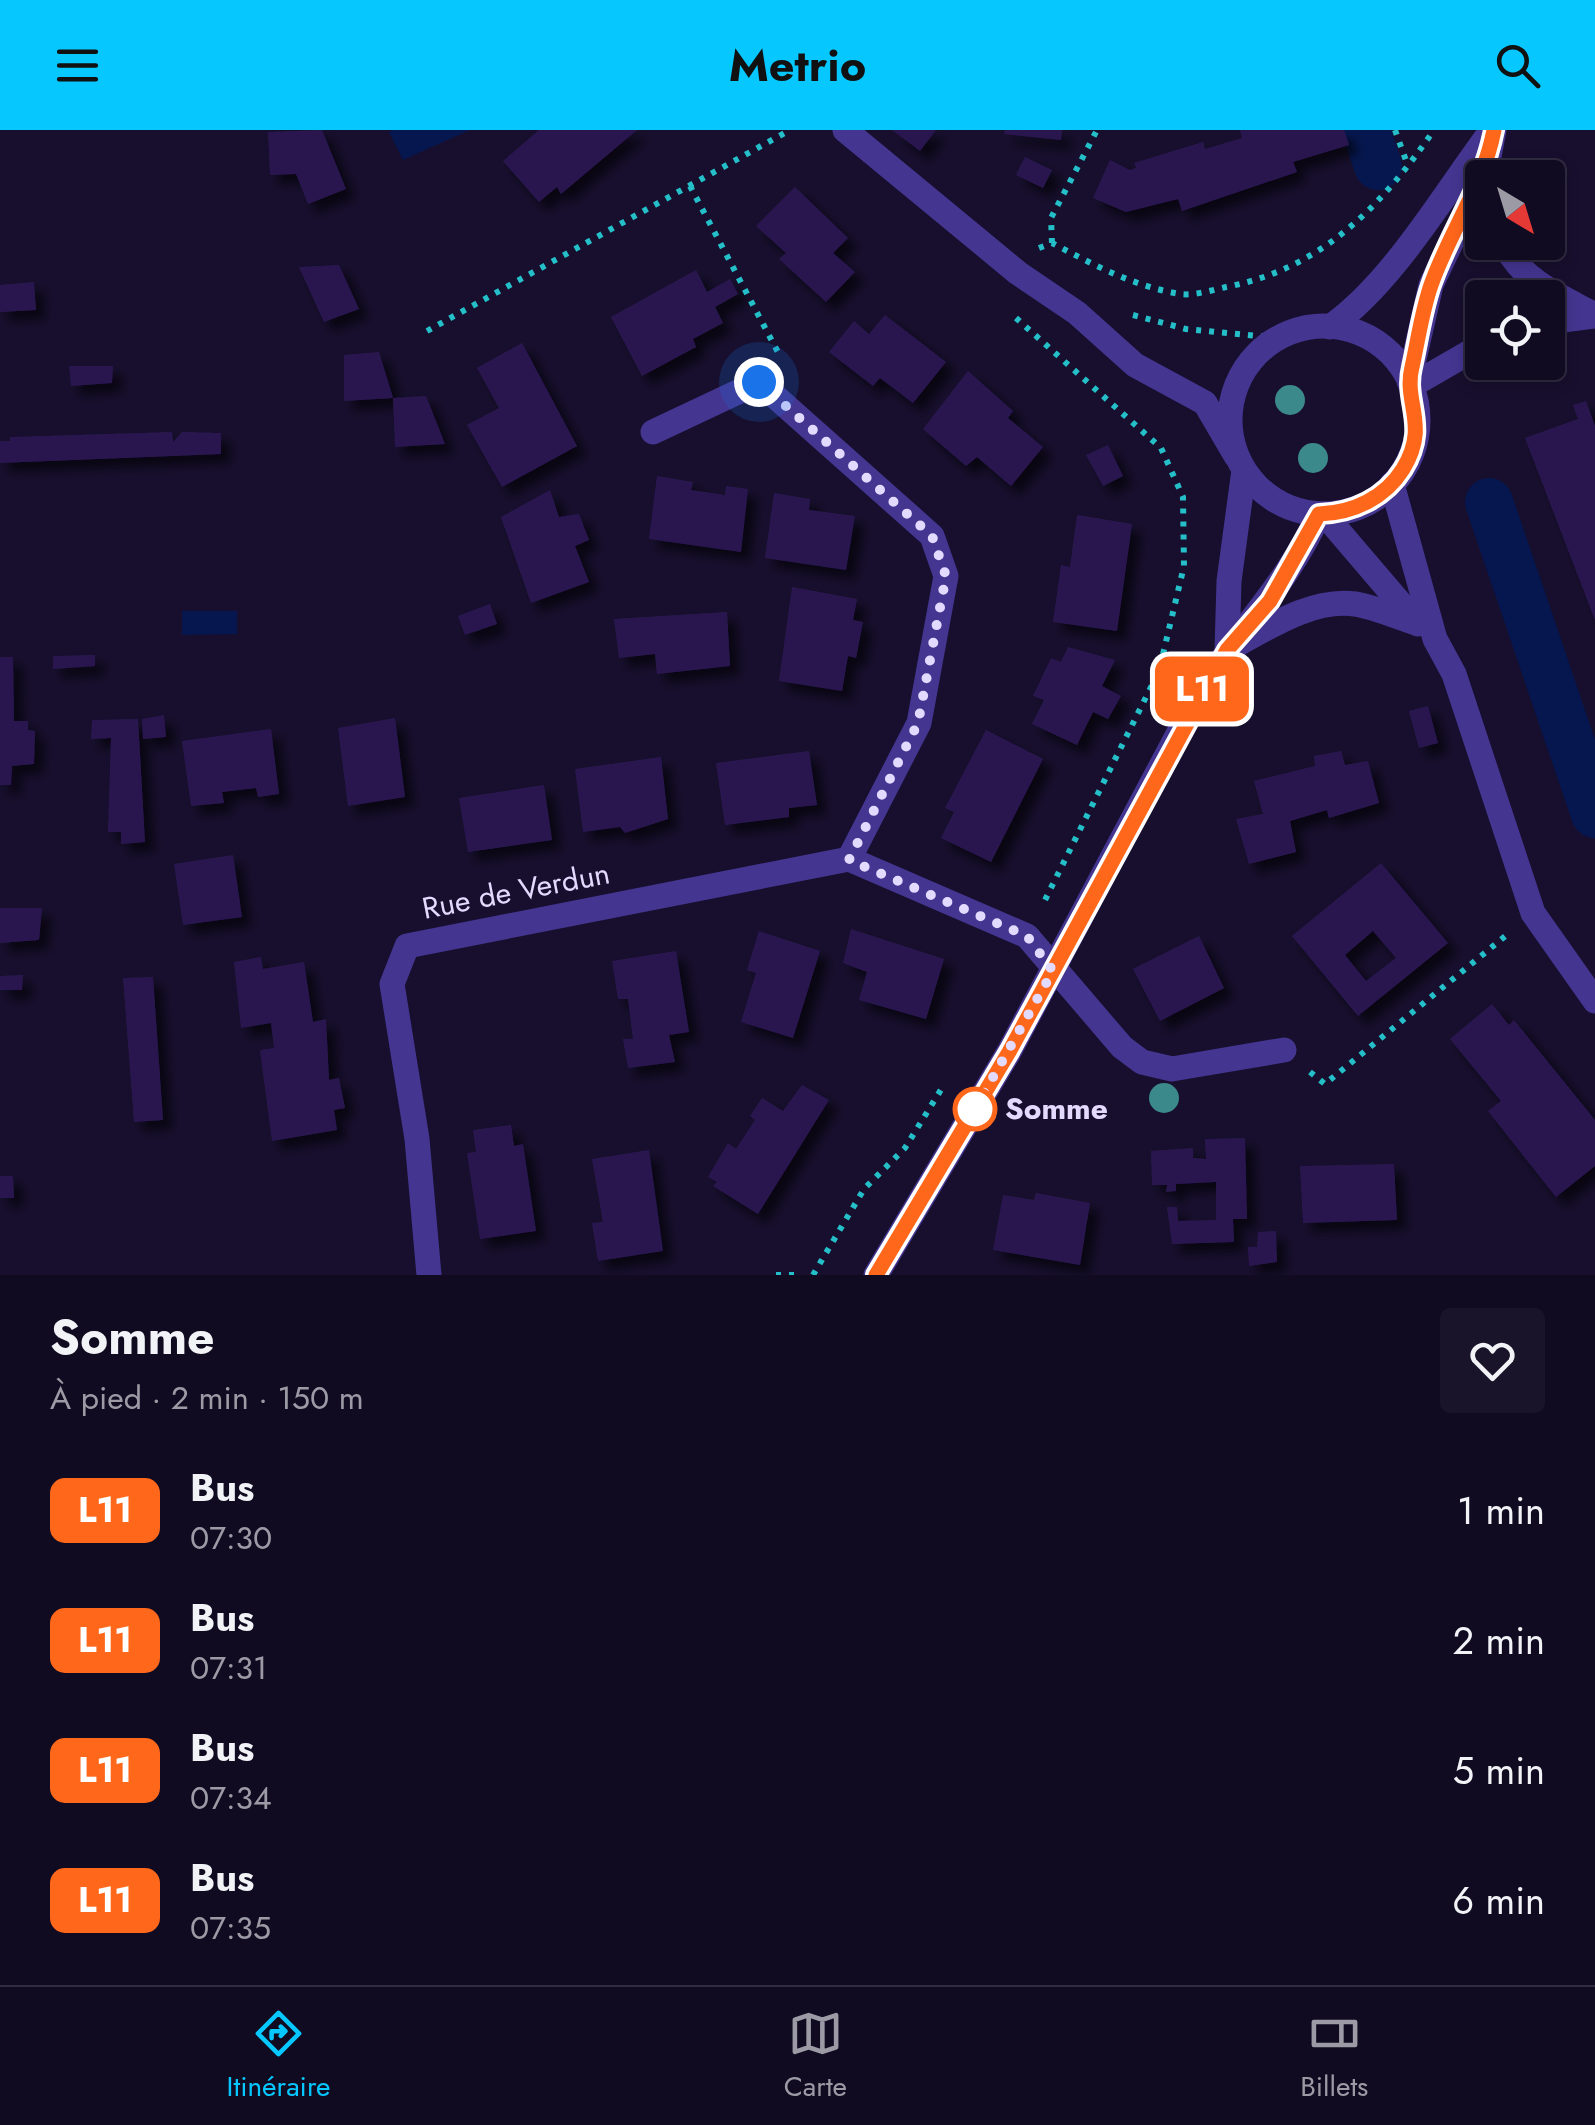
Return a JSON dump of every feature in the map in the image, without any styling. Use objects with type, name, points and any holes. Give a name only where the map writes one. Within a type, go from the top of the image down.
[{"type":"street","points":[[845,130],[1018,273],[1076,312],[1135,365],[1204,403],[1240,463],[1276,501],[1322,514],[1354,508],[1392,484],[1409,459],[1417,430],[1410,383],[1431,286],[1465,218]]},
{"type":"street","points":[[1489,160],[1492,130]]},
{"type":"street","points":[[1330,326],[1365,296],[1492,130]]},
{"type":"street","points":[[1514,260],[1595,315]]},
{"type":"street","points":[[1565,319],[1595,315]]},
{"type":"street","points":[[1227,650],[1240,463],[1230,417],[1232,398],[1250,363],[1279,338],[1303,328],[1330,326],[1358,333],[1382,346],[1410,383]]},
{"type":"street","points":[[1410,383],[1465,354]]},
{"type":"street","points":[[653,432],[759,382],[932,536],[946,576],[918,723],[849,860],[1027,936],[1122,1048],[1142,1062],[1172,1069],[1284,1050]]},
{"type":"street","points":[[1392,484],[1426,631]]},
{"type":"street","points":[[1322,514],[1426,631],[1454,674],[1533,912],[1595,1001]]},
{"type":"street","points":[[876,1275],[1053,971],[1227,650],[1270,601],[1322,514]]},
{"type":"street","points":[[1227,650],[1291,617],[1332,604],[1356,604],[1426,631]]},
{"type":"street","name":"Rue de Verdun","points":[[429,1275],[417,1140],[392,984],[407,946],[849,860]]},
{"type":"path","points":[[427,331],[790,130]]},
{"type":"path","points":[[1052,243],[1051,218],[1097,130]]},
{"type":"path","points":[[1396,130],[1408,167]]},
{"type":"path","points":[[1027,936],[1159,671],[1184,566],[1185,537],[1183,496],[1161,448],[1009,312],[1002,296],[1039,248],[1052,243],[1114,276],[1185,295],[1269,279],[1342,236],[1408,167],[1434,130]]},
{"type":"path","points":[[690,186],[780,353],[770,391]]},
{"type":"path","points":[[1076,312],[1111,309],[1186,328],[1279,338]]},
{"type":"path","points":[[1284,1050],[1325,1084],[1533,912]]},
{"type":"path","points":[[813,1275],[864,1189],[905,1148],[945,1083]]},
{"type":"path","points":[[776,1275],[796,1275]]},
{"type":"shaded area","points":[[470,130],[403,160],[389,132]]},
{"type":"shaded area","points":[[182,611],[237,611],[237,634],[182,635]]},
{"type":"building","points":[[322,130],[346,189],[308,204],[296,174],[270,175],[268,132]]},
{"type":"building","points":[[539,130],[637,130],[561,194],[557,187],[539,202],[503,161]]},
{"type":"building","points":[[892,130],[936,130],[920,151]]},
{"type":"building","points":[[1005,130],[1062,130],[1061,140],[1004,134]]},
{"type":"building","points":[[1240,130],[1344,130],[1349,145],[1293,162],[1297,172],[1182,211],[1178,199],[1126,212],[1093,198],[1110,160],[1130,170],[1136,168],[1134,163],[1203,142],[1205,149],[1242,138]]},
{"type":"building","points":[[1025,157],[1052,170],[1043,188],[1016,175]]},
{"type":"building","points":[[795,187],[848,238],[833,253],[855,272],[826,302],[779,259],[786,253],[756,226]]},
{"type":"building","points":[[339,265],[359,309],[324,322],[299,267]]},
{"type":"building","points":[[696,270],[707,292],[730,279],[738,294],[715,307],[723,323],[693,339],[696,347],[642,376],[611,317]]},
{"type":"building","points":[[34,282],[36,310],[0,312],[0,285]]},
{"type":"building","points":[[885,315],[946,362],[913,403],[880,378],[873,386],[829,352],[854,321],[869,334]]},
{"type":"building","points":[[522,343],[577,446],[502,487],[467,425],[499,408],[477,368]]},
{"type":"building","points":[[379,352],[393,398],[344,401],[344,355]]},
{"type":"building","points":[[69,366],[113,366],[112,383],[71,386]]},
{"type":"building","points":[[968,371],[1013,411],[1008,418],[1043,447],[1011,486],[977,457],[966,466],[923,429]]},
{"type":"building","points":[[426,396],[445,444],[395,447],[393,398]]},
{"type":"building","points":[[1586,401],[1595,426],[1595,620],[1525,438],[1578,419],[1573,405]]},
{"type":"building","points":[[172,432],[173,442],[182,432],[221,433],[221,454],[0,463],[0,441],[10,441],[10,437]]},
{"type":"building","points":[[1108,445],[1123,476],[1103,486],[1086,455]]},
{"type":"building","points":[[657,476],[693,482],[691,490],[725,495],[726,486],[748,489],[741,552],[649,539]]},
{"type":"building","points":[[550,490],[559,517],[579,514],[589,540],[575,546],[589,582],[531,603],[501,517]]},
{"type":"building","points":[[774,493],[810,499],[809,510],[855,516],[846,570],[765,558]]},
{"type":"building","points":[[1077,515],[1132,524],[1117,631],[1053,622],[1061,565],[1070,567]]},
{"type":"building","points":[[792,587],[857,599],[853,620],[863,622],[856,658],[848,656],[842,691],[779,681]]},
{"type":"building","points":[[490,604],[497,624],[465,635],[458,616]]},
{"type":"building","points":[[727,612],[730,666],[657,674],[655,654],[619,658],[614,619]]},
{"type":"building","points":[[1068,647],[1115,660],[1102,686],[1121,696],[1108,719],[1093,712],[1077,745],[1032,724],[1044,700],[1033,696],[1051,658],[1061,662]]},
{"type":"building","points":[[95,655],[95,666],[53,669],[53,656]]},
{"type":"building","points":[[0,657],[13,657],[14,721],[28,721],[28,730],[35,731],[34,764],[12,766],[11,785],[0,785]]},
{"type":"building","points":[[1428,706],[1438,743],[1419,748],[1409,711]]},
{"type":"building","points":[[164,715],[166,737],[143,739],[142,719]]},
{"type":"building","points":[[395,718],[405,797],[348,806],[338,728]]},
{"type":"building","points":[[138,719],[145,842],[121,844],[121,832],[108,832],[111,738],[91,739],[92,720]]},
{"type":"building","points":[[271,729],[279,794],[258,797],[256,788],[222,792],[224,803],[191,806],[182,741]]},
{"type":"building","points":[[986,730],[1043,759],[991,862],[941,838],[954,812],[945,808]]},
{"type":"building","points":[[809,751],[817,805],[789,808],[789,817],[725,825],[716,763]]},
{"type":"building","points":[[1341,751],[1345,765],[1368,761],[1379,803],[1329,818],[1327,810],[1290,821],[1296,852],[1249,864],[1236,819],[1263,814],[1254,781],[1315,766],[1314,756]]},
{"type":"building","points":[[661,757],[668,819],[625,833],[620,827],[583,832],[575,769]]},
{"type":"building","points":[[544,785],[552,840],[468,852],[459,798]]},
{"type":"building","points":[[233,855],[242,917],[183,925],[174,864]]},
{"type":"building","points":[[1381,863],[1448,943],[1358,1016],[1292,936]],"holes":[[[1373,931],[1396,958],[1366,981],[1345,955]]]},
{"type":"building","points":[[0,908],[42,908],[39,940],[0,943]]},
{"type":"building","points":[[851,929],[944,959],[926,1019],[859,1000],[867,972],[843,963]]},
{"type":"building","points":[[759,931],[820,951],[793,1038],[741,1022],[756,973],[747,970]]},
{"type":"building","points":[[1199,936],[1224,988],[1160,1021],[1133,969]]},
{"type":"building","points":[[676,951],[689,1032],[669,1035],[675,1062],[628,1068],[623,1039],[633,1039],[628,999],[618,999],[612,961]]},
{"type":"building","points":[[261,957],[263,969],[304,962],[313,1022],[326,1019],[329,1080],[339,1078],[345,1108],[334,1110],[337,1130],[272,1141],[260,1050],[274,1048],[271,1023],[241,1028],[234,962]]},
{"type":"building","points":[[23,975],[22,990],[0,990],[0,976]]},
{"type":"building","points":[[153,977],[163,1120],[134,1122],[123,978]]},
{"type":"building","points":[[1492,1004],[1509,1025],[1514,1020],[1595,1120],[1595,1166],[1556,1197],[1488,1111],[1501,1101],[1450,1039]]},
{"type":"building","points":[[802,1085],[829,1100],[758,1214],[713,1186],[717,1182],[708,1177],[728,1143],[736,1149],[755,1120],[750,1116],[762,1098],[783,1111]]},
{"type":"building","points":[[511,1125],[514,1146],[523,1144],[536,1231],[480,1239],[467,1153],[476,1152],[473,1130]]},
{"type":"building","points":[[1245,1138],[1247,1219],[1233,1219],[1234,1242],[1172,1244],[1167,1207],[1177,1207],[1178,1221],[1216,1220],[1216,1182],[1176,1184],[1176,1191],[1166,1192],[1167,1185],[1152,1185],[1151,1151],[1193,1148],[1193,1158],[1206,1159],[1205,1139]]},
{"type":"building","points":[[649,1150],[663,1251],[598,1261],[592,1223],[603,1222],[592,1159]]},
{"type":"building","points":[[1394,1164],[1397,1220],[1303,1223],[1300,1166]]},
{"type":"building","points":[[0,1176],[13,1176],[14,1198],[0,1198]]},
{"type":"building","points":[[1036,1193],[1090,1203],[1080,1265],[993,1250],[1003,1195],[1034,1200]]},
{"type":"building","points":[[1276,1231],[1277,1262],[1249,1266],[1248,1247],[1257,1247],[1258,1232]]},
{"type":"waterway","points":[[1366,130],[1378,166]]},
{"type":"waterway","points":[[1489,502],[1595,814]]},
{"type":"bus line","name":"L11","points":[[876,1275],[1009,1052],[1202,689],[1227,650],[1270,601],[1307,542],[1319,514],[1367,502],[1392,484],[1409,459],[1417,414],[1408,381],[1431,286],[1487,167],[1494,130]]},
{"type":"place","name":"Somme","points":[[975,1109]]},
{"type":"route","points":[[759,382],[932,536],[946,576],[918,723],[849,860],[1027,936],[1053,971],[970,1118],[975,1109]]}]
